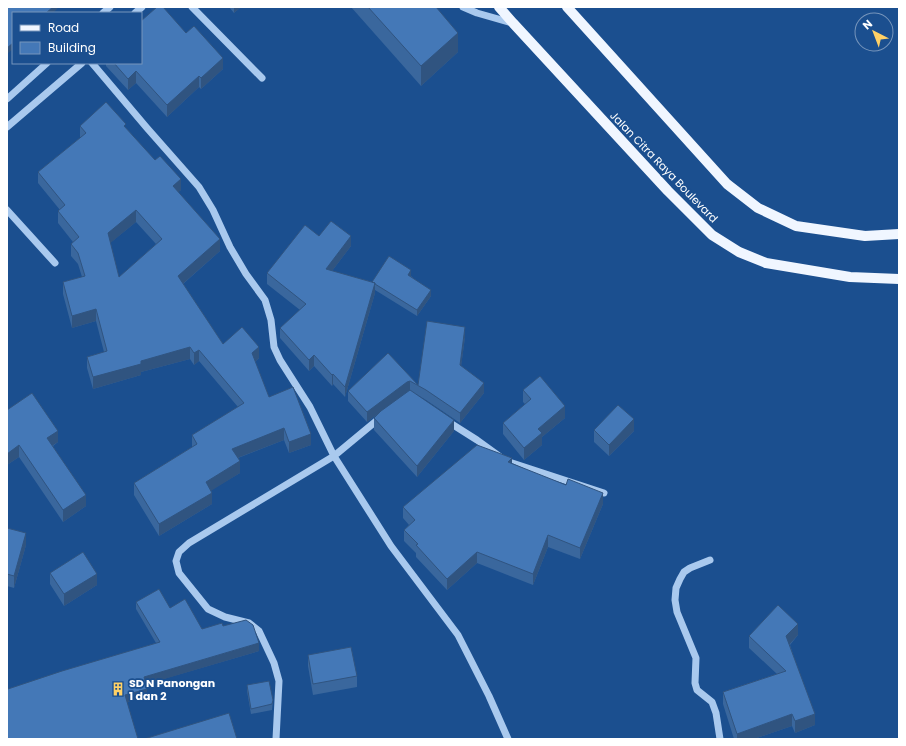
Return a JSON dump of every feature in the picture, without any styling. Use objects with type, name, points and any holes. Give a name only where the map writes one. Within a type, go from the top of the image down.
[{"type":"main road","name":"Jalan Citra Raya Boulevard","points":[[499,7],[668,191],[712,235],[739,252],[766,263],[850,277],[899,279]]},
{"type":"main road","points":[[567,7],[727,184],[758,208],[796,226],[866,236],[899,234]]},
{"type":"street","points":[[192,7],[262,78]]},
{"type":"street","points":[[463,7],[477,14],[513,23]]},
{"type":"street","points":[[7,98],[46,64]]},
{"type":"street","points":[[7,127],[81,64]]},
{"type":"street","points":[[93,64],[199,187],[213,210],[230,247],[246,274],[265,300],[271,320],[274,347],[280,360],[310,407],[334,456],[391,546],[458,635],[489,696],[508,739]]},
{"type":"street","points":[[7,210],[55,263]]},
{"type":"street","points":[[276,739],[279,681],[274,663],[259,631],[249,622],[225,617],[208,609],[179,573],[176,561],[179,552],[189,543],[334,456],[384,414]]},
{"type":"street","points":[[440,416],[506,461],[604,493]]},
{"type":"street","points":[[710,560],[684,572],[676,588],[675,600],[677,612],[696,658],[695,683],[697,690],[712,702],[716,712],[720,739]]},
{"type":"building","points":[[7,7],[53,7],[47,12],[12,12],[12,44],[7,48]]},
{"type":"building","points":[[157,7],[163,7],[186,33],[194,26],[223,58],[201,78],[199,76],[167,105],[136,71],[128,79],[115,64],[142,64],[142,20]]},
{"type":"building","points":[[368,7],[436,7],[458,33],[421,66]]},
{"type":"building","points":[[106,102],[126,124],[124,126],[155,160],[160,156],[181,179],[173,186],[220,239],[178,276],[223,344],[242,327],[259,347],[252,353],[269,397],[293,387],[311,434],[289,442],[284,428],[232,449],[240,461],[206,482],[212,493],[159,524],[134,483],[197,444],[192,435],[244,403],[199,350],[194,353],[190,347],[141,361],[141,364],[93,377],[87,357],[107,351],[96,309],[72,316],[63,282],[85,276],[78,253],[71,244],[79,237],[58,211],[65,205],[38,172],[86,133],[80,126]],"holes":[[[136,210],[162,239],[119,277],[108,233]]]},
{"type":"building","points":[[331,221],[351,236],[326,269],[375,283],[345,387],[314,355],[309,360],[280,328],[306,304],[267,273],[305,225],[319,236]]},
{"type":"building","points":[[389,256],[411,270],[408,275],[431,290],[417,310],[372,282]]},
{"type":"building","points":[[427,321],[465,327],[460,365],[484,383],[460,413],[410,381],[367,412],[348,391],[388,353],[418,385]]},
{"type":"building","points":[[540,376],[565,406],[538,429],[542,433],[524,448],[503,423],[531,399],[523,390]]},
{"type":"building","points":[[410,390],[454,420],[417,466],[374,418],[381,411]]},
{"type":"building","points":[[32,393],[58,431],[47,438],[86,495],[63,510],[19,445],[7,454],[7,410]]},
{"type":"building","points":[[618,405],[634,419],[609,445],[594,430]]},
{"type":"building","points":[[477,445],[512,458],[508,462],[566,485],[568,479],[603,493],[580,548],[548,535],[533,574],[477,552],[447,579],[416,545],[418,544],[404,530],[415,520],[403,507]]},
{"type":"building","points":[[7,528],[26,533],[14,576],[7,574]]},
{"type":"building","points":[[83,552],[97,574],[64,594],[50,573]]},
{"type":"building","points":[[159,589],[170,608],[185,599],[202,629],[222,623],[223,626],[246,620],[253,625],[259,643],[144,677],[147,689],[125,695],[138,739],[7,739],[7,686],[8,689],[62,671],[160,642],[136,602]]},
{"type":"building","points":[[778,605],[798,624],[786,636],[815,714],[795,721],[792,714],[737,734],[723,692],[786,671],[749,636]]},
{"type":"building","points":[[351,647],[357,676],[313,684],[308,655]]},
{"type":"building","points":[[269,681],[273,700],[272,704],[251,709],[247,685]]},
{"type":"building","points":[[229,713],[237,739],[144,739]]},
{"type":"place","name":"SD N Panongan 1 dan 2","points":[[118,689]]}]
